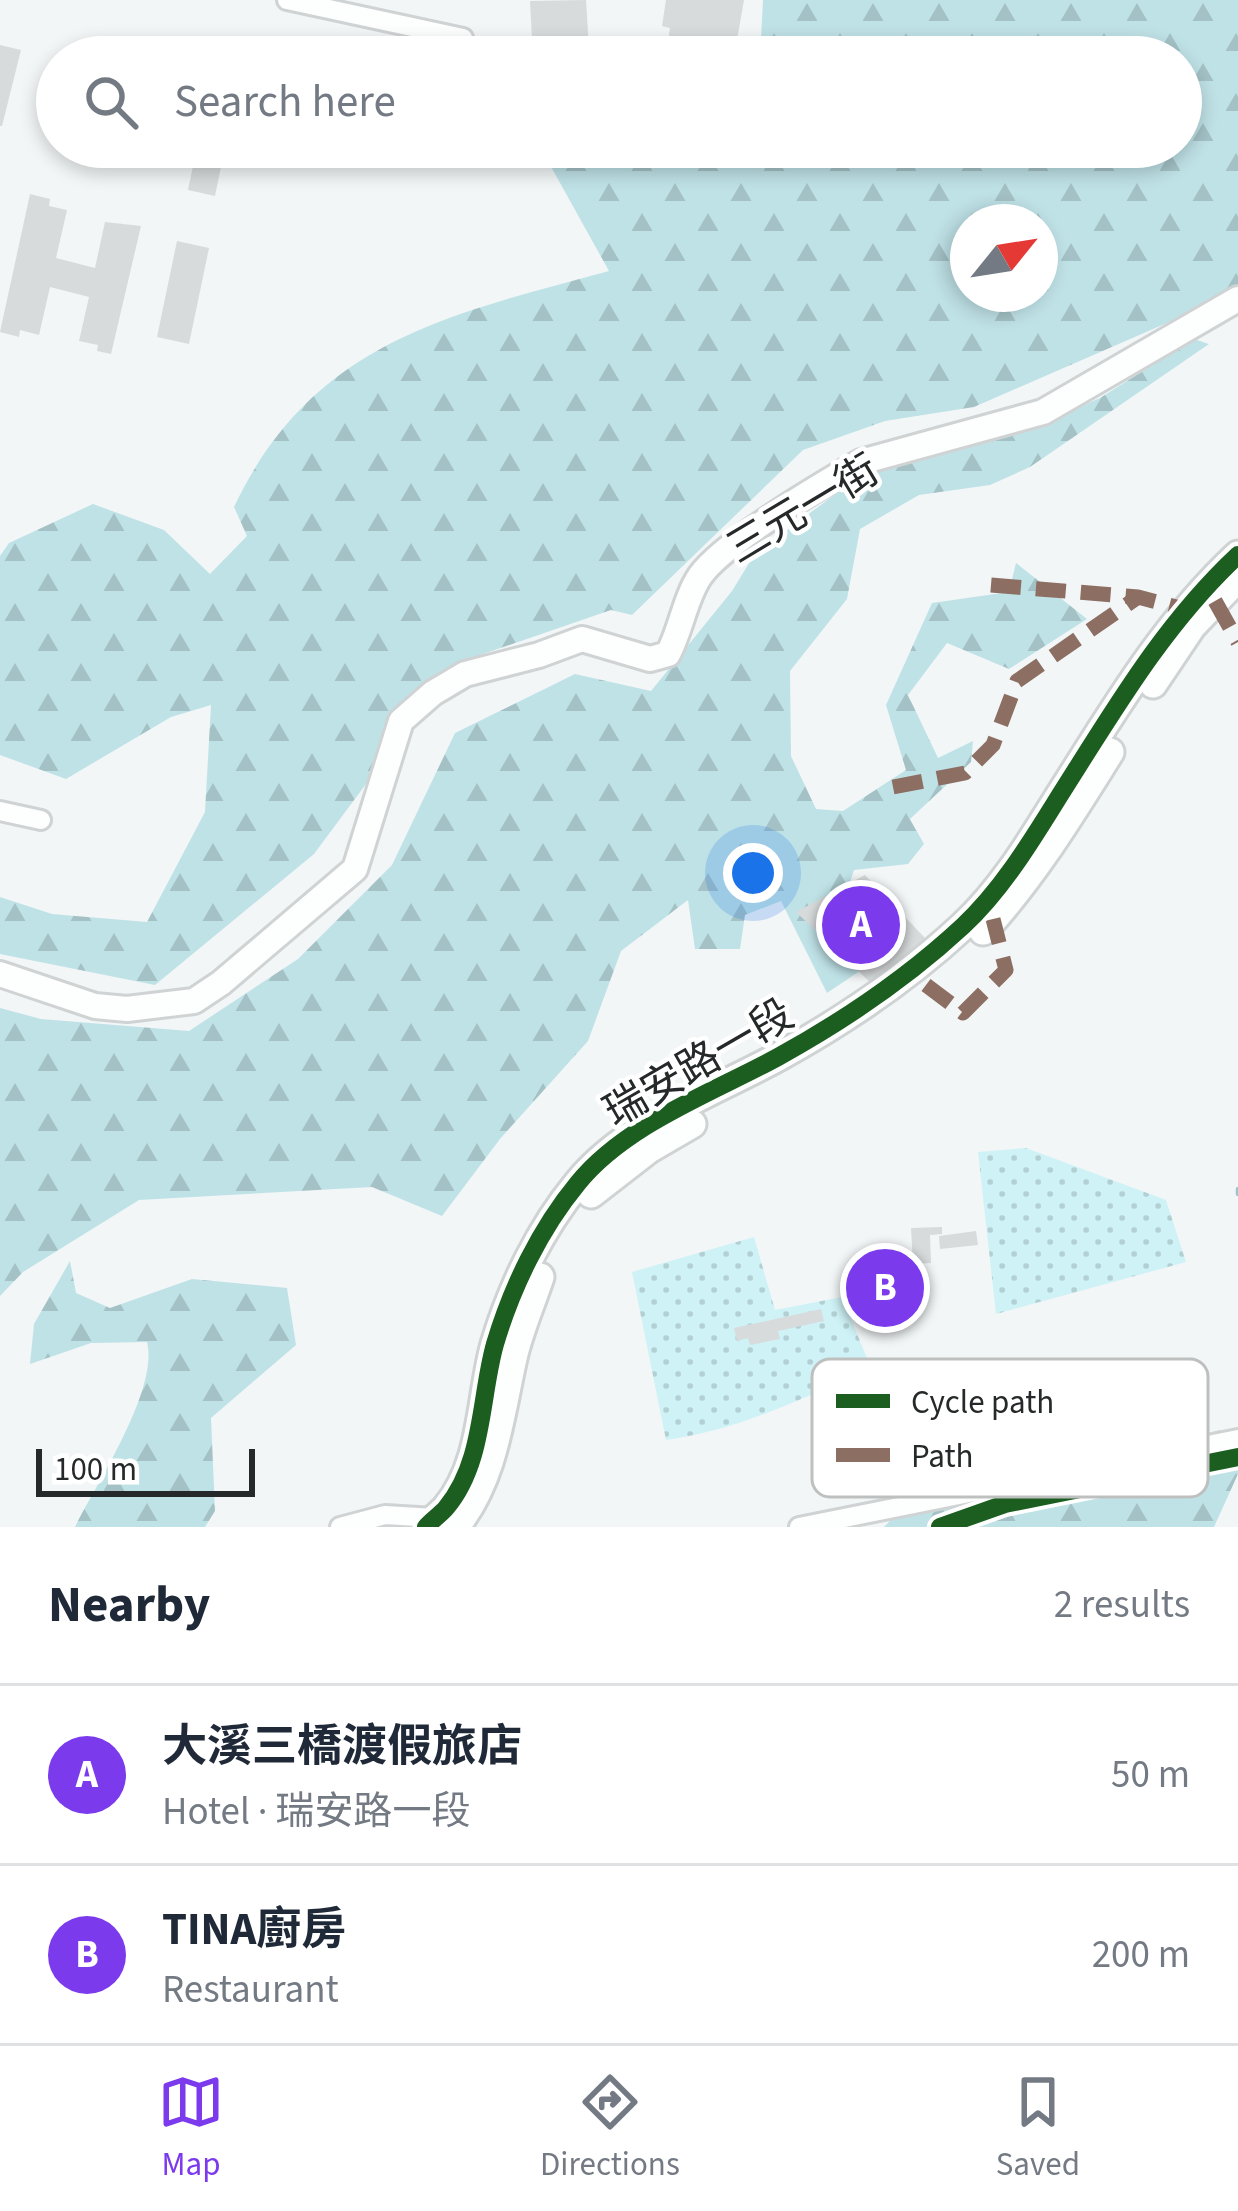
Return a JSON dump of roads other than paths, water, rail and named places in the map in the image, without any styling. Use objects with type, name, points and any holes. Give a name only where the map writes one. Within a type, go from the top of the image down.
[{"type":"main road","name":"瑞安路一段","points":[[446,1524],[448,1507],[472,1450],[494,1346],[528,1260],[581,1179],[648,1127],[853,1014],[915,971],[969,920],[1036,832],[1163,636],[1196,593],[1238,555]]},
{"type":"main road","name":"瑞安路一段","points":[[446,1524],[491,1455],[514,1352],[540,1277],[586,1199],[649,1149],[859,1031],[926,985],[971,944],[1011,900],[1058,835],[1192,626],[1238,578]]},
{"type":"street","points":[[287,0],[454,36]]},
{"type":"street","name":"三元一街","points":[[0,974],[95,1006],[127,1009],[194,1001],[355,868],[401,721],[434,693],[465,674],[582,639],[650,659],[668,655],[699,578],[721,554],[834,478],[881,456],[1043,412],[1238,299]]},
{"type":"street","points":[[0,811],[41,820]]},
{"type":"street","points":[[1208,1444],[1238,1438]]},
{"type":"street","points":[[799,1527],[947,1497]]},
{"type":"street","points":[[340,1527],[386,1515],[446,1524]]},
{"type":"waterway","points":[[1238,1189],[1238,1194]]},
{"type":"place","name":"大溪三橋渡假旅店","points":[[861,925]]},
{"type":"place","name":"TINA廚房","points":[[885,1288]]}]
